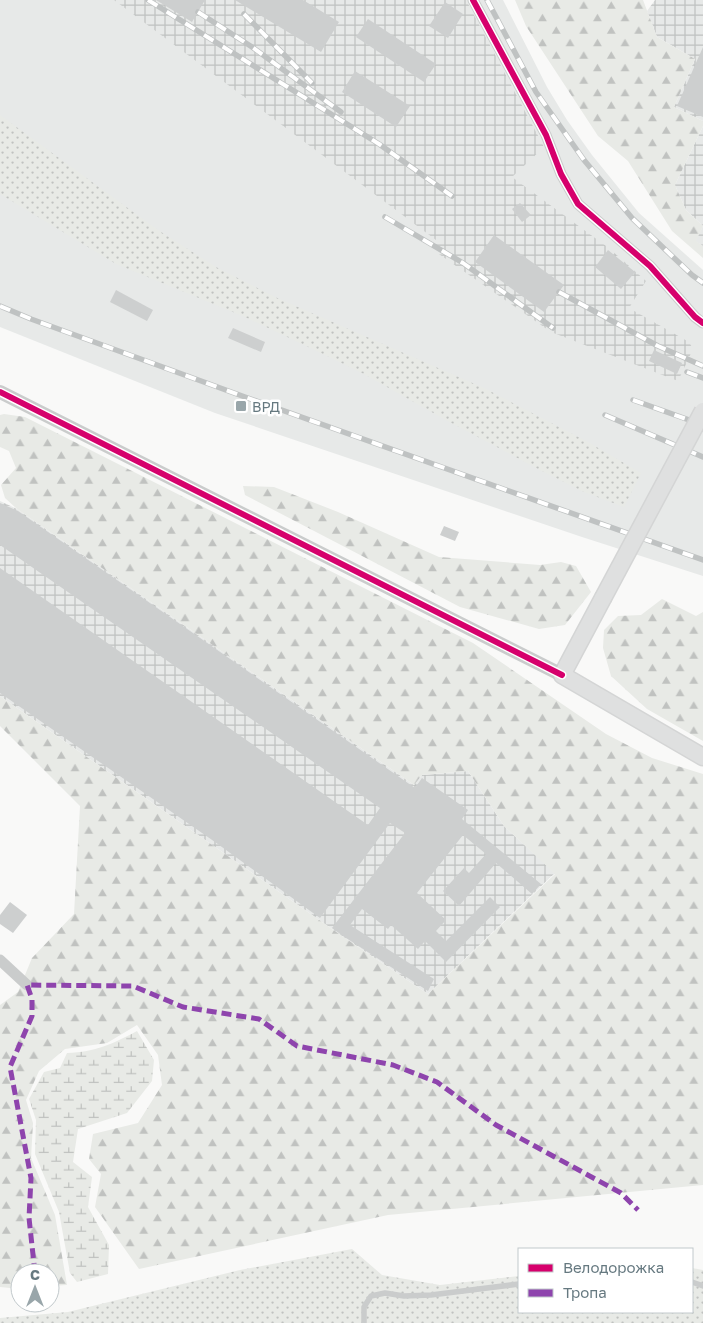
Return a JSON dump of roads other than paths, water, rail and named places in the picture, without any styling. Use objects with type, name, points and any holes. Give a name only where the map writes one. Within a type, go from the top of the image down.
[{"type":"main road","points":[[703,411],[562,675],[703,757]]},
{"type":"street","points":[[473,0],[546,135],[561,174],[578,204],[650,266],[695,317],[703,323]]},
{"type":"street","points":[[0,392],[562,675]]},
{"type":"street","points":[[0,960],[27,985]]},
{"type":"lane","points":[[364,1323],[364,1307],[370,1296],[385,1294],[404,1296],[431,1295],[518,1284]]},
{"type":"railway","points":[[148,0],[379,144],[452,196]]},
{"type":"railway","points":[[487,0],[536,92],[584,160],[632,218],[692,275],[703,283]]},
{"type":"railway","points":[[198,12],[252,47],[341,112]]},
{"type":"railway","points":[[244,14],[312,83]]},
{"type":"railway","points":[[385,217],[463,263],[553,328]]},
{"type":"railway","points":[[559,292],[658,346],[703,366]]},
{"type":"railway","points":[[0,306],[245,397],[703,560]]},
{"type":"railway","points":[[687,372],[703,378]]},
{"type":"railway","points":[[633,400],[703,425]]},
{"type":"railway","points":[[605,415],[703,457]]},
{"type":"place","name":"ВРД","points":[[241,406]]}]
